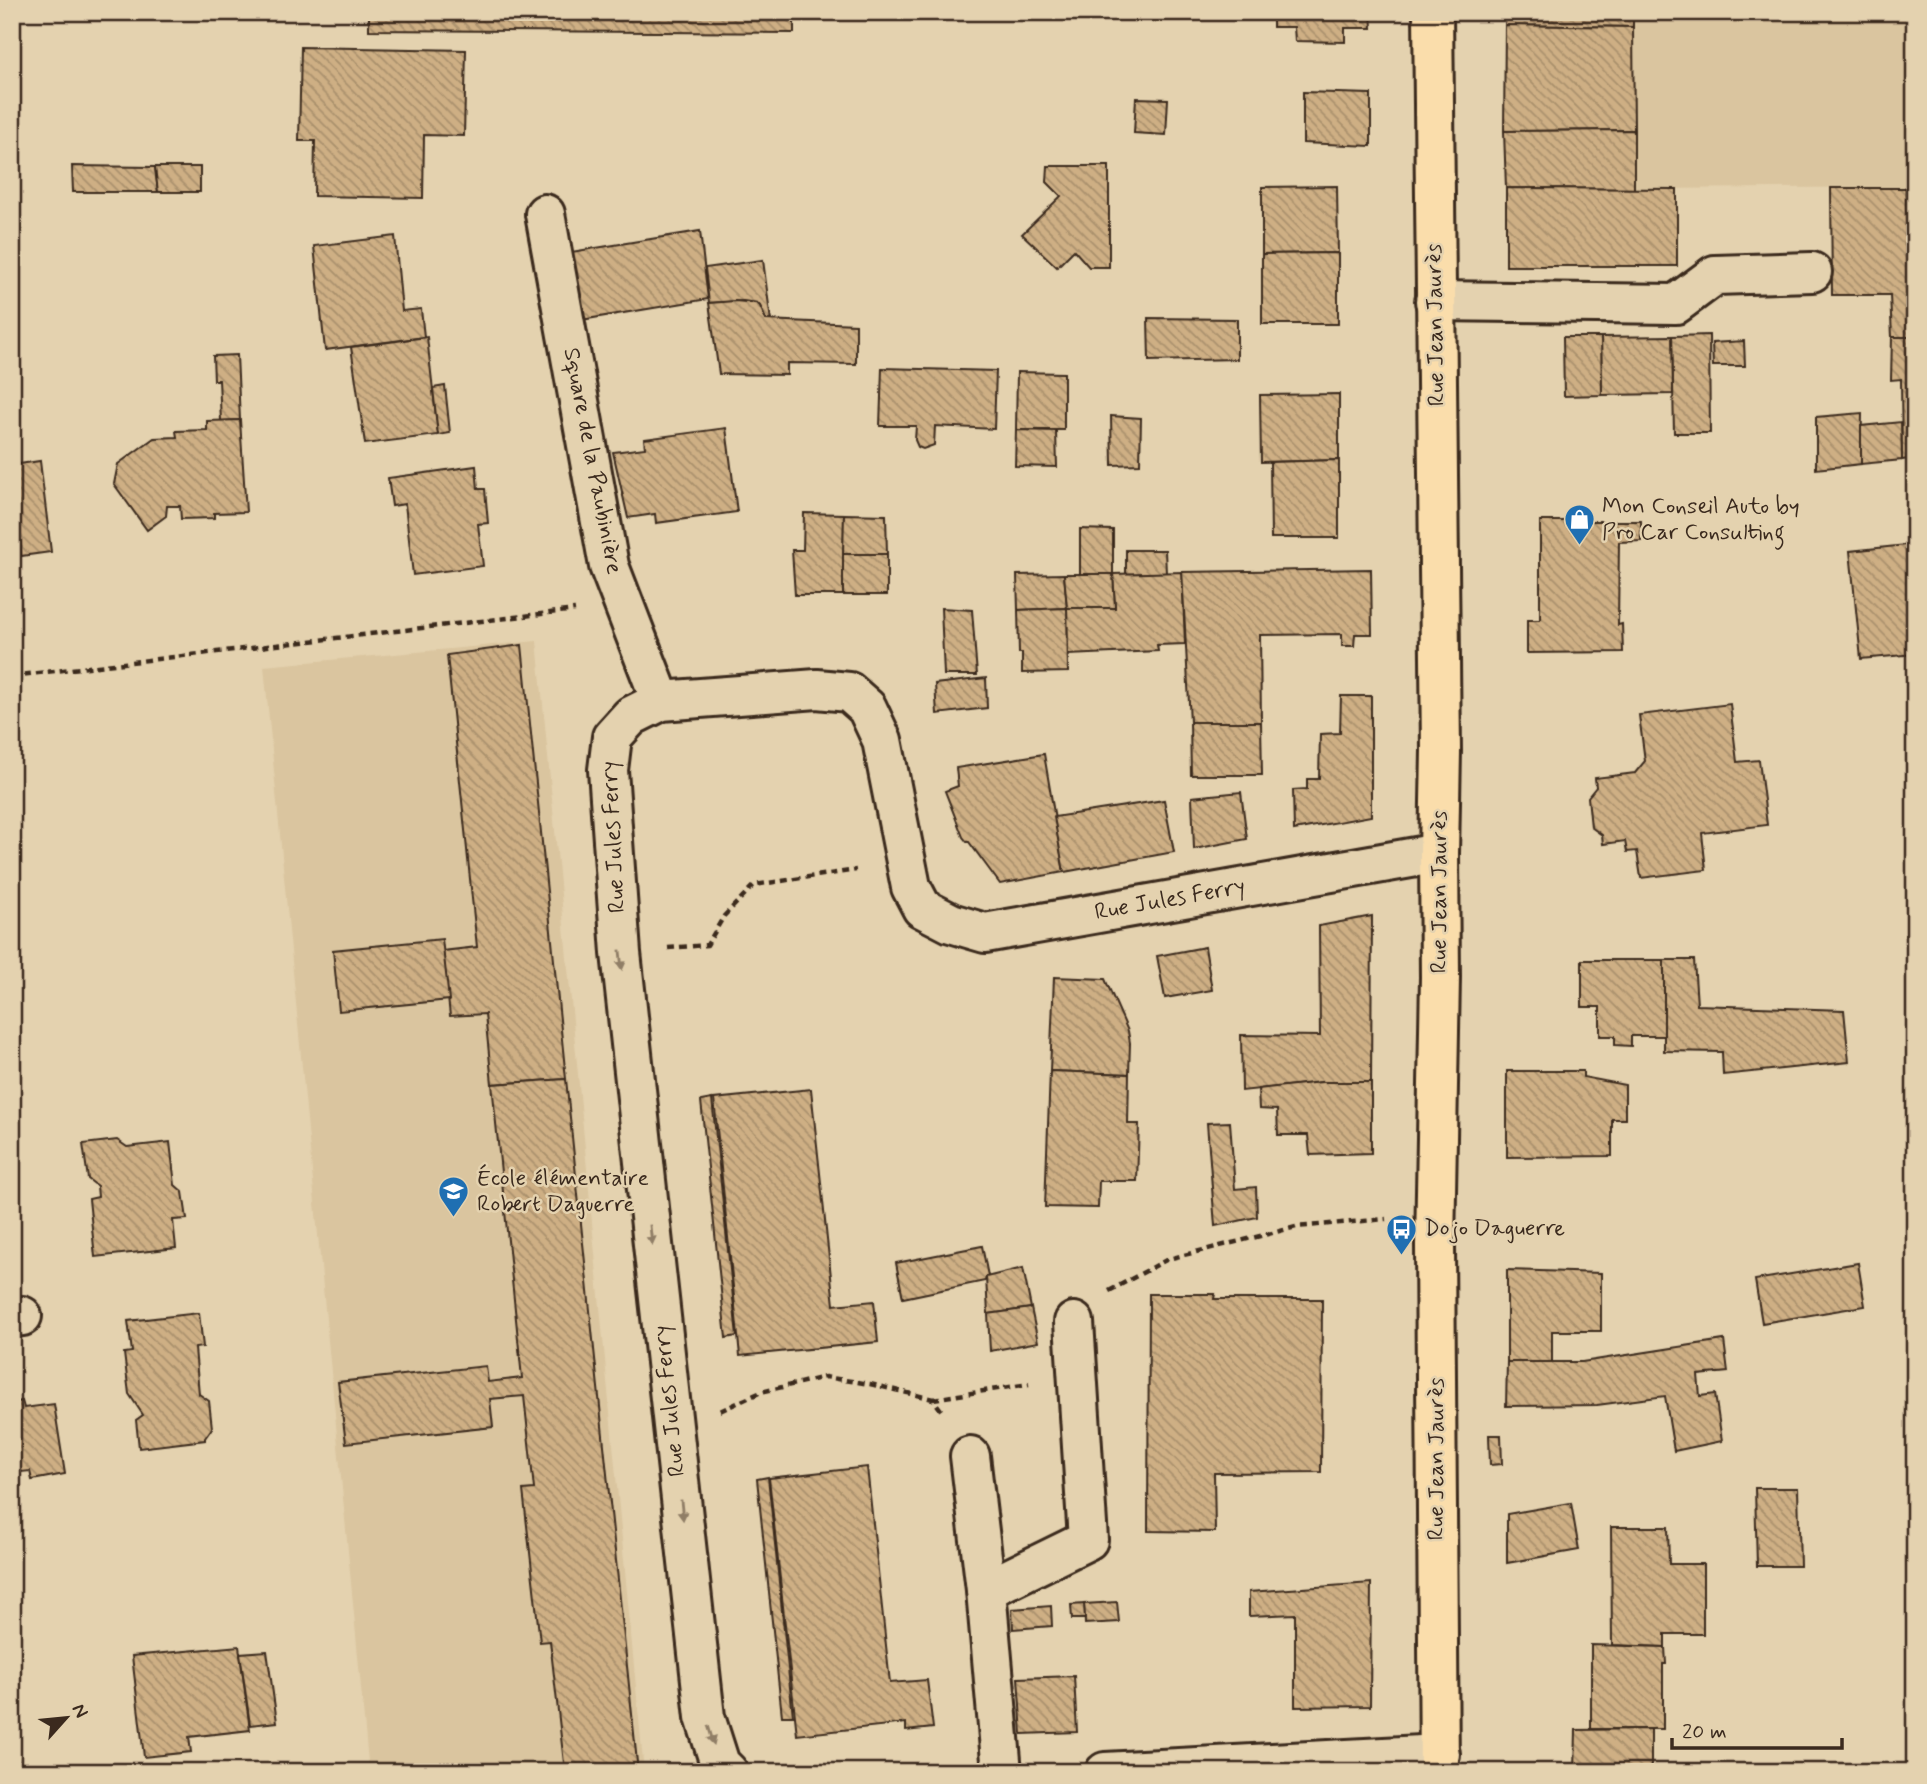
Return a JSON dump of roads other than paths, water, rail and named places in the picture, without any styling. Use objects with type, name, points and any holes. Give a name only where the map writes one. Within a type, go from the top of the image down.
[{"type":"main road","name":"Rue Jean Jaurès","points":[[1433,12],[1441,751],[1435,1246],[1440,1763]]},
{"type":"street","name":"Square de la Paubinière","points":[[545,214],[608,566],[661,701]]},
{"type":"street","points":[[1435,301],[1676,304],[1715,275],[1812,272]]},
{"type":"street","name":"Rue Jules Ferry","points":[[728,1772],[720,1765],[705,1717],[621,953],[608,770],[612,737],[631,716],[661,701],[817,689],[849,692],[867,708],[882,740],[911,887],[916,898],[922,908],[951,923],[985,933],[1438,853]]},
{"type":"street","points":[[986,1590],[1088,1540],[1074,1322]]},
{"type":"street","points":[[970,1456],[986,1590],[1002,1772]]},
{"type":"street","points":[[1105,1772],[1440,1763]]},
{"type":"place","name":"Mon Conseil Auto by Pro Car Consulting","points":[[1579,547]]},
{"type":"place","name":"École élémentaire Robert Daguerre","points":[[454,1219]]},
{"type":"place","name":"Dojo Daguerre","points":[[1401,1256]]}]
